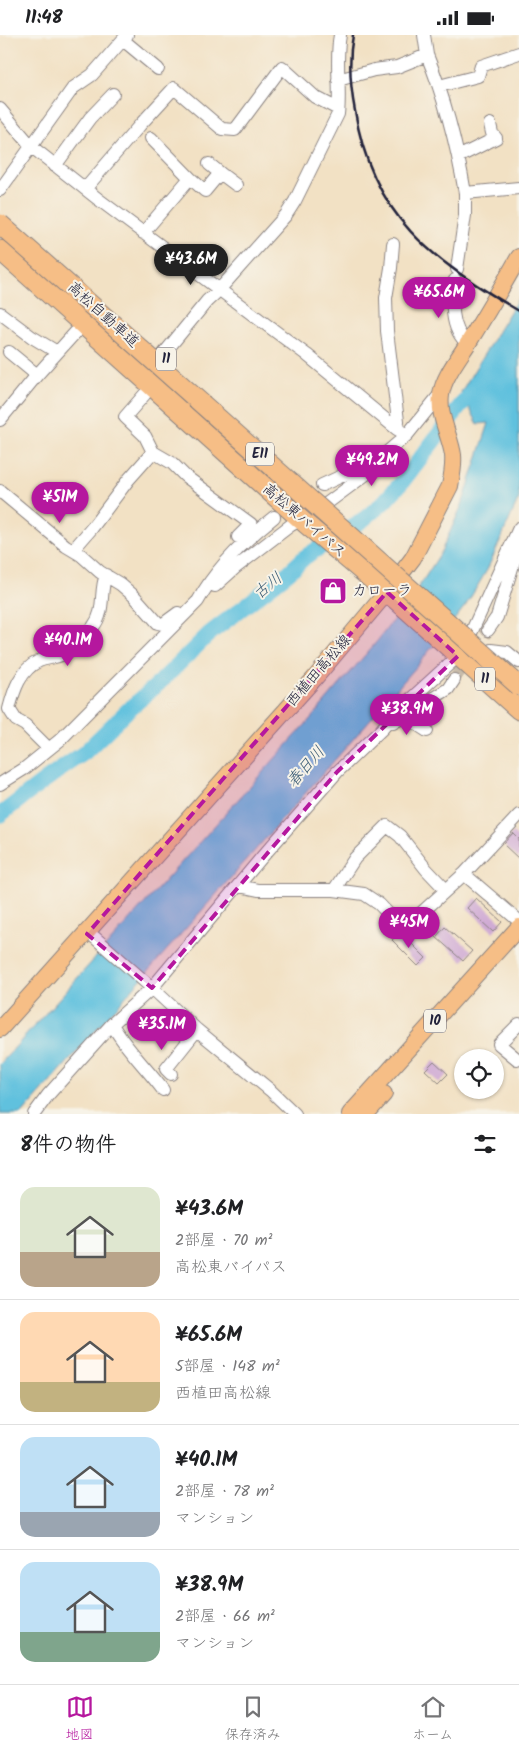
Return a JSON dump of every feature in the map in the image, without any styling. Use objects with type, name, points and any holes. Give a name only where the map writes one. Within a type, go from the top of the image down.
[{"type":"highway","name":"高松東バイパス","points":[[0,213],[326,499],[363,537],[407,576],[475,630],[491,650],[519,675]]},
{"type":"highway","name":"高松自動車道","points":[[0,224],[519,686]]},
{"type":"highway","name":"高松自動車道","points":[[0,236],[519,696]]},
{"type":"highway","name":"高松東バイパス","points":[[0,250],[519,710]]},
{"type":"main road","points":[[441,398],[450,373],[519,257]]},
{"type":"main road","name":"西植田高松線","points":[[0,1029],[90,935],[314,679],[391,596],[407,576],[413,558],[450,486],[453,473],[453,455],[441,398]]},
{"type":"main road","name":"10","points":[[350,1114],[519,927]]},
{"type":"main road","name":"10","points":[[366,1114],[519,943]]},
{"type":"street","points":[[162,356],[207,301],[277,227],[295,201],[330,132],[338,109],[338,46],[340,35]]},
{"type":"street","points":[[424,35],[427,55],[439,85],[458,157],[465,193],[465,215],[452,301],[453,318],[462,340],[468,344]]},
{"type":"street","points":[[0,190],[73,88],[92,75],[125,38],[158,69]]},
{"type":"street","points":[[439,85],[478,77],[481,66],[519,53]]},
{"type":"street","points":[[338,80],[374,70],[397,67],[427,55]]},
{"type":"street","points":[[85,189],[174,88],[222,129],[235,131],[282,67],[315,97],[338,109]]},
{"type":"street","points":[[55,166],[90,118],[113,94]]},
{"type":"street","points":[[0,109],[32,147],[55,166],[307,355],[401,436]]},
{"type":"street","points":[[458,157],[496,138],[492,133],[490,123]]},
{"type":"street","points":[[151,139],[204,191],[220,173]]},
{"type":"street","points":[[209,164],[236,185]]},
{"type":"street","points":[[143,233],[190,178]]},
{"type":"street","points":[[465,193],[519,188]]},
{"type":"street","points":[[326,499],[380,463],[401,436],[387,331],[386,298],[393,244]]},
{"type":"street","points":[[0,313],[32,337],[57,352]]},
{"type":"street","points":[[1,418],[83,324]]},
{"type":"street","points":[[9,353],[37,375]]},
{"type":"street","points":[[144,395],[125,417],[145,436],[153,452],[172,463],[185,476],[251,524],[238,537],[244,543]]},
{"type":"street","points":[[326,499],[379,459],[441,398]]},
{"type":"street","points":[[73,550],[92,529],[129,479],[153,452]]},
{"type":"street","points":[[0,491],[66,546],[120,584],[158,623],[163,623],[188,607],[195,605],[206,586],[244,543],[274,517]]},
{"type":"street","points":[[4,781],[24,769],[71,730],[195,605],[235,568],[291,525],[304,521]]},
{"type":"street","points":[[475,630],[518,532]]},
{"type":"street","points":[[475,630],[497,617],[501,598],[514,576],[519,545]]},
{"type":"street","points":[[45,745],[25,725],[16,720],[9,709],[14,689],[30,667],[39,661],[63,654],[95,626],[102,612],[103,583],[106,575]]},
{"type":"street","points":[[491,650],[506,652],[519,662]]},
{"type":"street","points":[[34,1114],[48,1095],[112,1023],[151,987],[262,857],[337,773],[454,653]]},
{"type":"street","points":[[381,730],[448,689],[454,681]]},
{"type":"street","points":[[404,716],[427,731]]},
{"type":"street","points":[[4,781],[45,745],[71,730]]},
{"type":"street","points":[[239,886],[258,890],[334,890],[364,894],[379,904],[401,927],[408,925],[464,874],[519,815]]},
{"type":"street","points":[[334,890],[355,858],[387,826],[400,836],[426,869],[446,890]]},
{"type":"street","points":[[464,874],[519,921]]},
{"type":"street","points":[[90,935],[151,987],[197,1030],[270,1089],[294,1114]]},
{"type":"street","points":[[112,1023],[118,1036],[147,1068],[163,1090]]},
{"type":"street","points":[[517,1059],[499,1044],[519,1024]]},
{"type":"street","points":[[171,1074],[166,1069],[197,1030]]},
{"type":"highlighted area","points":[[387,592],[458,656],[337,772],[152,988],[87,934]]},
{"type":"water","name":"春日川","points":[[519,297],[519,498],[487,570],[466,605],[417,666],[22,1114],[0,1114],[0,1064],[306,724],[378,640],[422,582],[440,554],[462,505],[489,423],[478,424],[461,392]]},
{"type":"building","points":[[513,833],[519,839],[519,859],[503,844]]},
{"type":"building","points":[[476,898],[502,922],[493,932],[467,908]]},
{"type":"building","points":[[445,927],[472,951],[463,961],[436,937]]},
{"type":"building","points":[[398,934],[403,935],[426,958],[418,966],[392,940]]},
{"type":"building","points":[[434,1061],[448,1074],[439,1083],[425,1070]]},
{"type":"waterway","name":"古川","points":[[0,815],[84,753],[210,633],[288,573],[305,557],[364,519],[383,503],[403,481],[461,405],[479,385]]},
{"type":"tunnel","points":[[454,680],[488,630]]},
{"type":"railway","points":[[353,35],[350,73],[355,111],[363,148],[376,180],[391,207],[411,232],[433,253],[459,273],[519,311]]},
{"type":"place","name":"カローラ","points":[[333,591]]}]
